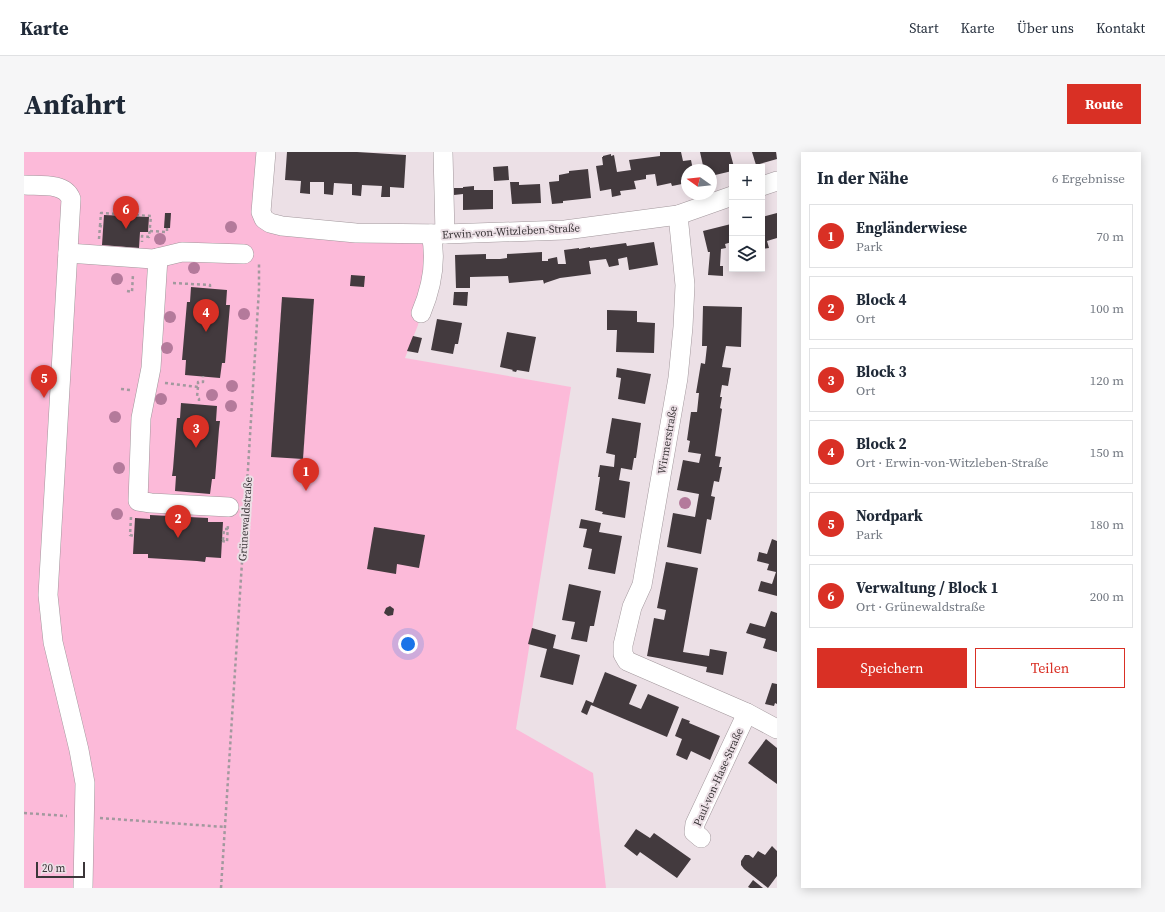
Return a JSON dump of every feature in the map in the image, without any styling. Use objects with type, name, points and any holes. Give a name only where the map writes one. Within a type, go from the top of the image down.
[{"type":"street","name":"Erwin-von-Witzleben-Straße","points":[[266,152],[261,212],[264,219],[270,223],[282,226],[356,233],[438,234],[565,230],[678,215],[729,197]]},
{"type":"street","points":[[438,234],[443,152]]},
{"type":"street","points":[[765,185],[777,180]]},
{"type":"street","points":[[24,185],[59,187],[69,194],[71,198],[48,595],[53,642],[79,750],[85,783],[83,888]]},
{"type":"street","name":"Wirmerstraße","points":[[678,215],[684,285],[683,327],[678,378],[642,585],[632,607],[623,645],[623,654],[627,661],[747,713]]},
{"type":"street","name":"Erwin-von-Witzleben-Straße","points":[[421,313],[432,281],[434,262],[433,246],[438,234]]},
{"type":"street","points":[[68,253],[149,258],[182,252],[252,258]]},
{"type":"street","points":[[149,258],[157,282],[151,368],[141,418],[138,501],[240,508]]},
{"type":"street","points":[[747,713],[777,729]]},
{"type":"street","name":"Paul-von-Hase-Straße","points":[[701,838],[694,832],[695,824],[747,713]]},
{"type":"path","points":[[100,226],[101,213],[151,216],[149,237],[142,236],[149,258]]},
{"type":"path","points":[[150,231],[167,232],[167,228]]},
{"type":"path","name":"Grünewaldstraße","points":[[221,888],[240,508],[259,289],[252,258]]},
{"type":"path","points":[[157,282],[210,286],[210,288]]},
{"type":"path","points":[[199,404],[199,399],[197,397],[198,382],[203,382],[203,376]]},
{"type":"path","points":[[149,381],[198,387]]},
{"type":"path","points":[[223,540],[224,529],[228,529],[240,508]]},
{"type":"path","points":[[24,813],[70,816]]},
{"type":"path","points":[[94,818],[225,827]]},
{"type":"shaded area","points":[[24,152],[260,152],[260,222],[425,242],[431,258],[418,325],[405,358],[571,387],[516,729],[593,773],[606,888],[24,888]]},
{"type":"building","points":[[287,152],[357,152],[406,155],[404,188],[390,187],[390,197],[381,197],[382,186],[362,185],[361,196],[352,195],[352,184],[334,183],[333,195],[324,194],[324,182],[310,182],[310,194],[300,193],[301,181],[285,180]]},
{"type":"building","points":[[660,152],[681,152],[683,161],[691,160],[692,164],[681,164],[681,184],[672,186],[671,183],[657,186],[655,174],[646,175],[646,179],[634,181],[636,189],[620,191],[621,195],[612,197],[611,189],[600,191],[596,166],[603,165],[603,156],[611,154],[611,156],[614,155],[617,172],[631,170],[629,160],[660,156]]},
{"type":"building","points":[[700,152],[730,152],[733,164],[729,164],[729,172],[717,175],[717,164],[703,164]]},
{"type":"building","points":[[752,152],[776,152],[777,159],[756,164]]},
{"type":"building","points":[[508,166],[509,180],[494,181],[493,167]]},
{"type":"building","points":[[588,169],[591,198],[563,201],[563,203],[552,204],[549,182],[559,181],[559,175],[569,173],[569,171]]},
{"type":"building","points":[[510,182],[519,182],[519,185],[540,184],[541,203],[512,204]]},
{"type":"building","points":[[474,186],[474,190],[493,190],[493,209],[463,210],[463,194],[454,195],[454,188]]},
{"type":"building","points":[[165,213],[171,213],[170,228],[164,228]]},
{"type":"building","points":[[777,213],[777,238],[767,241],[769,248],[765,249],[765,236],[765,216]]},
{"type":"building","points":[[104,215],[149,217],[148,232],[140,232],[139,248],[102,245]]},
{"type":"building","points":[[729,224],[729,243],[725,244],[726,248],[721,249],[720,266],[723,266],[723,276],[708,275],[710,252],[708,252],[703,231]]},
{"type":"building","points":[[654,242],[658,265],[629,270],[627,257],[618,259],[619,265],[609,267],[606,259],[589,261],[591,274],[560,278],[544,284],[543,280],[509,283],[508,276],[470,277],[470,288],[456,288],[455,255],[486,254],[486,259],[500,259],[507,258],[507,254],[542,252],[542,261],[548,261],[548,259],[557,257],[558,264],[566,264],[564,250],[626,243],[627,246]]},
{"type":"building","points":[[351,275],[365,276],[364,287],[350,286]]},
{"type":"building","points":[[191,287],[227,290],[226,305],[230,305],[225,363],[222,363],[220,378],[185,375],[186,360],[182,360],[187,302],[190,302]]},
{"type":"building","points":[[454,292],[468,292],[467,306],[453,305]]},
{"type":"building","points":[[282,297],[314,299],[303,459],[271,457]]},
{"type":"building","points":[[703,306],[742,307],[741,347],[726,346],[722,367],[731,368],[728,386],[722,385],[720,397],[722,397],[720,408],[722,409],[715,456],[721,457],[719,467],[722,467],[719,482],[714,481],[711,496],[715,497],[711,520],[707,519],[701,554],[667,547],[673,513],[695,517],[699,494],[677,490],[683,460],[699,463],[701,454],[688,452],[690,441],[687,440],[691,412],[697,412],[699,393],[696,393],[701,363],[705,364],[707,346],[702,346]]},
{"type":"building","points":[[607,310],[637,311],[637,322],[655,323],[654,353],[616,352],[617,330],[607,330]]},
{"type":"building","points":[[437,319],[462,323],[458,344],[455,344],[453,354],[431,350]]},
{"type":"building","points":[[507,332],[536,337],[529,372],[517,370],[516,372],[500,367]]},
{"type":"building","points":[[413,336],[422,338],[418,353],[407,351]]},
{"type":"building","points":[[617,368],[651,374],[645,404],[618,399],[621,378],[616,377]]},
{"type":"building","points":[[181,403],[217,406],[216,421],[220,421],[215,479],[212,479],[210,494],[175,491],[176,476],[172,476],[177,418],[180,418]]},
{"type":"building","points":[[612,418],[641,423],[636,458],[634,458],[632,470],[621,468],[619,480],[630,482],[625,518],[602,514],[603,512],[595,510],[600,477],[598,477],[600,465],[614,467],[615,455],[606,453]]},
{"type":"building","points":[[150,515],[208,518],[208,522],[223,522],[221,558],[206,557],[205,562],[148,558],[148,554],[133,554],[135,518],[150,519]]},
{"type":"building","points":[[581,519],[601,523],[599,532],[622,536],[615,574],[588,569],[592,549],[583,547],[587,529],[579,528]]},
{"type":"building","points":[[374,527],[425,535],[419,568],[397,564],[396,574],[367,569]]},
{"type":"building","points":[[772,539],[777,541],[777,596],[758,591],[761,581],[772,584],[776,572],[767,570],[769,564],[757,561],[759,552],[767,554]]},
{"type":"building","points":[[666,562],[698,568],[683,652],[709,656],[710,649],[727,652],[723,675],[706,672],[707,667],[647,656],[654,618],[664,620],[666,610],[657,608]]},
{"type":"building","points":[[569,584],[601,591],[594,626],[590,626],[587,642],[571,639],[575,622],[562,620]]},
{"type":"building","points":[[390,606],[394,609],[393,615],[388,616],[384,613],[386,608]]},
{"type":"building","points":[[771,611],[777,613],[777,652],[763,648],[766,639],[746,633],[750,623],[765,627]]},
{"type":"building","points":[[532,628],[556,635],[553,648],[580,655],[573,685],[540,677],[547,649],[528,644]]},
{"type":"building","points":[[605,672],[637,685],[629,704],[641,709],[648,694],[679,707],[667,737],[591,705],[587,715],[581,712],[586,700],[593,703]]},
{"type":"building","points":[[772,683],[777,684],[777,704],[775,703],[774,706],[765,704]]},
{"type":"building","points":[[682,718],[690,721],[689,723],[720,736],[710,760],[691,751],[687,760],[676,755],[682,739],[675,736]]},
{"type":"building","points":[[766,739],[777,748],[777,784],[748,763]]},
{"type":"building","points":[[636,829],[650,838],[654,833],[691,859],[677,878],[640,852],[637,856],[624,846]]},
{"type":"building","points":[[772,846],[777,851],[777,876],[768,888],[744,869],[741,865],[741,861],[745,855],[749,855],[753,858],[758,851],[765,855]]},
{"type":"building","points":[[753,880],[763,888],[748,887]]},
{"type":"place","name":"Verwaltung / Block 1","points":[[126,229]]},
{"type":"place","name":"Block 2","points":[[206,332]]},
{"type":"place","name":"Nordpark","points":[[44,398]]},
{"type":"place","name":"Block 3","points":[[196,448]]},
{"type":"place","name":"Engländerwiese","points":[[306,491]]},
{"type":"place","name":"Block 4","points":[[178,538]]}]
